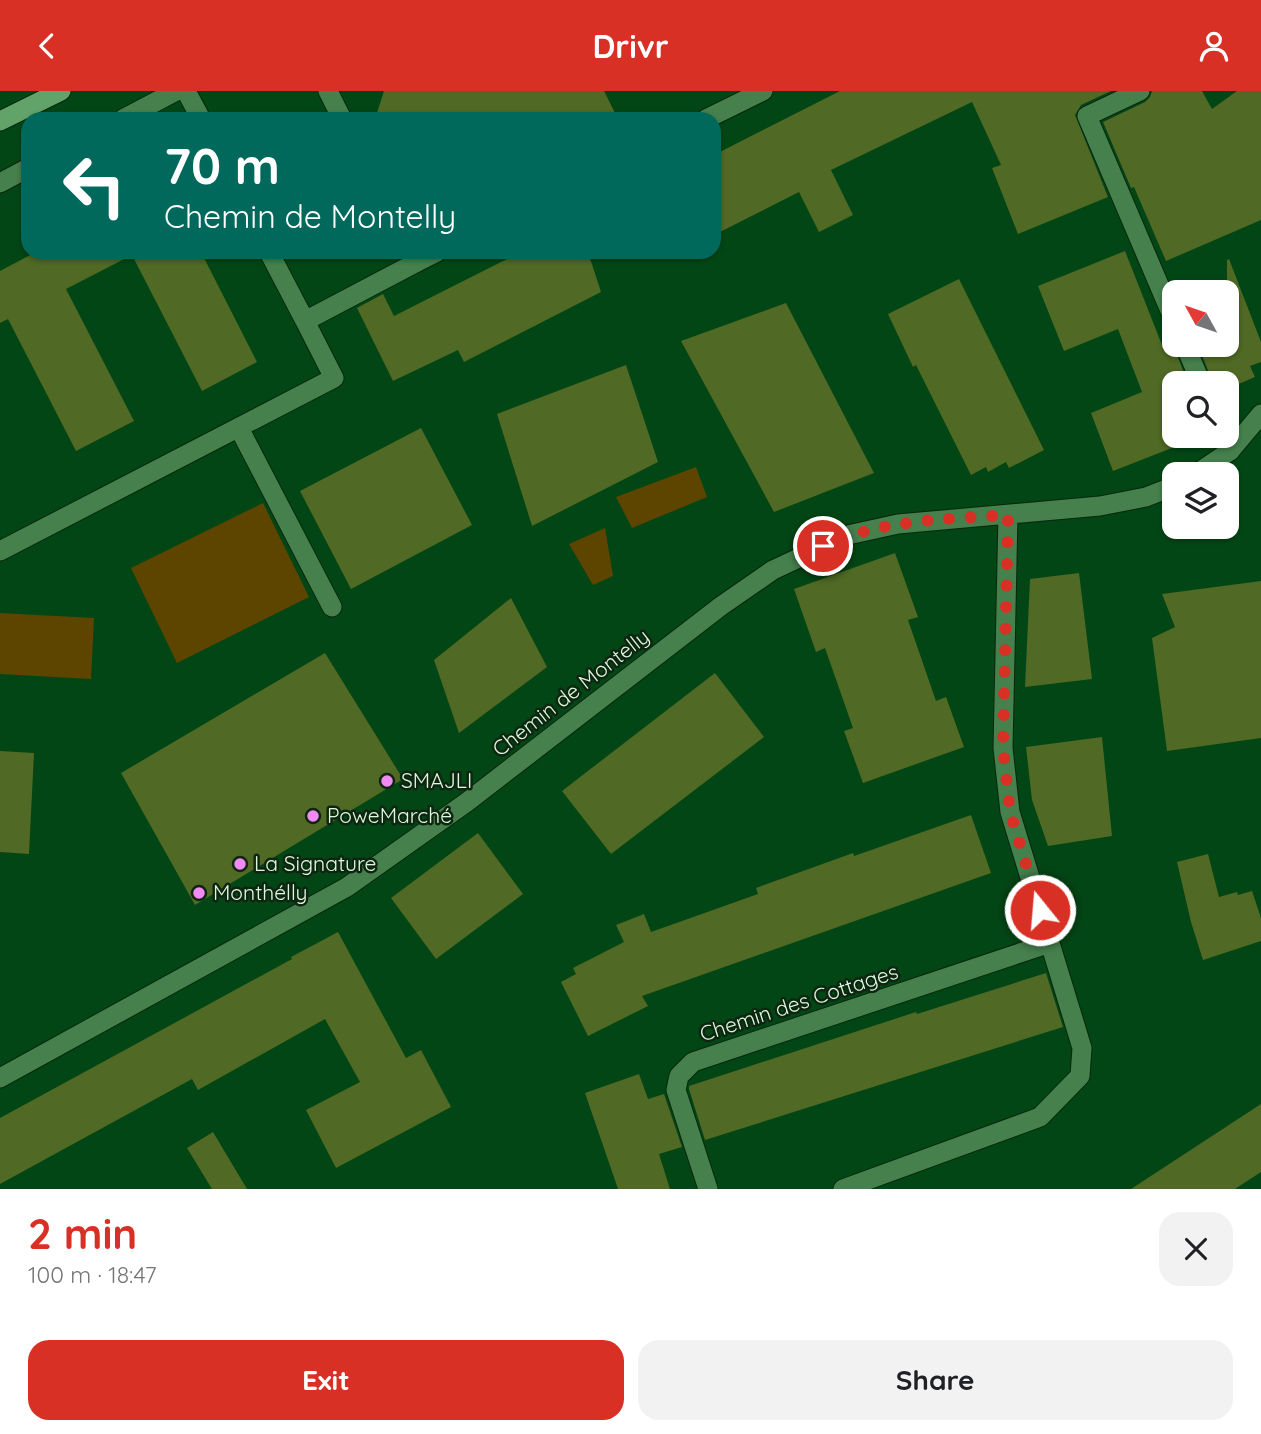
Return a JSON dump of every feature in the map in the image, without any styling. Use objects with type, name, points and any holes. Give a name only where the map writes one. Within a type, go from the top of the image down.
[{"type":"main road","points":[[0,121],[61,91]]},
{"type":"street","points":[[136,112],[176,91]]},
{"type":"street","points":[[186,91],[197,112]]},
{"type":"street","points":[[328,91],[338,112]]},
{"type":"street","points":[[720,112],[763,91]]},
{"type":"street","points":[[1140,91],[1087,116],[1162,292]]},
{"type":"street","points":[[0,183],[21,172]]},
{"type":"street","points":[[0,551],[334,378],[273,259]]},
{"type":"street","points":[[304,321],[411,259]]},
{"type":"street","points":[[1239,433],[1261,414]]},
{"type":"street","points":[[239,428],[332,607]]},
{"type":"street","points":[[1208,462],[1222,448]]},
{"type":"street","name":"Chemin de Montelly","points":[[0,1078],[347,887],[475,796],[773,569],[848,535],[898,524],[1100,506],[1162,491]]},
{"type":"street","points":[[843,1189],[1040,1117],[1080,1076],[1082,1048],[1010,812],[1003,748],[1008,515]]},
{"type":"street","name":"Chemin des Cottages","points":[[708,1189],[676,1090],[678,1076],[693,1062],[1050,943]]},
{"type":"shaded area","points":[[696,467],[707,497],[632,528],[616,497]]},
{"type":"shaded area","points":[[263,503],[309,597],[177,663],[131,568]]},
{"type":"shaded area","points":[[605,528],[613,576],[593,585],[569,544]]},
{"type":"shaded area","points":[[0,613],[94,618],[91,679],[0,674]]},
{"type":"building","points":[[384,91],[604,91],[614,112],[377,112]]},
{"type":"building","points":[[840,91],[1111,91],[1081,105],[1075,115],[1108,197],[1018,234],[992,168],[1001,165],[972,102],[831,170],[853,215],[819,232],[799,192],[721,231],[721,151]]},
{"type":"building","points":[[1152,91],[1202,91],[1212,109],[1237,91],[1261,91],[1261,220],[1166,261],[1103,122],[1145,102]]},
{"type":"building","points":[[1125,251],[1162,345],[1162,357],[1178,357],[1183,371],[1162,371],[1162,448],[1172,448],[1113,471],[1091,413],[1142,392],[1118,329],[1064,351],[1038,286]]},
{"type":"building","points":[[23,259],[124,259],[66,289],[134,421],[76,451],[8,319],[0,323],[0,271]]},
{"type":"building","points":[[134,259],[205,259],[257,362],[202,391]]},
{"type":"building","points":[[507,259],[590,259],[601,292],[464,362],[458,350],[393,381],[357,308],[383,294],[394,316]]},
{"type":"building","points":[[1229,259],[1237,280],[1227,280]]},
{"type":"building","points":[[959,279],[1044,450],[1009,468],[1006,462],[988,472],[986,467],[971,475],[888,314]]},
{"type":"building","points":[[1239,285],[1261,342],[1261,362],[1250,366],[1255,377],[1239,384],[1239,371],[1208,371],[1203,357],[1239,357]]},
{"type":"building","points":[[786,303],[874,473],[774,512],[681,341]]},
{"type":"building","points":[[626,365],[658,462],[532,526],[497,414]]},
{"type":"building","points":[[421,428],[472,525],[351,589],[300,491]]},
{"type":"building","points":[[895,553],[918,617],[908,620],[936,701],[946,697],[964,747],[863,783],[844,731],[853,728],[825,648],[816,652],[794,589]]},
{"type":"building","points":[[1079,573],[1092,679],[1025,687],[1030,579]]},
{"type":"building","points":[[1261,581],[1261,738],[1167,751],[1152,638],[1175,627],[1162,594]]},
{"type":"building","points":[[511,598],[547,667],[459,733],[434,660]]},
{"type":"building","points":[[325,653],[403,779],[195,905],[121,773]]},
{"type":"building","points":[[715,673],[764,737],[611,854],[562,791]]},
{"type":"building","points":[[1102,737],[1112,836],[1048,846],[1032,800],[1026,747]]},
{"type":"building","points":[[0,751],[34,753],[29,854],[0,852]]},
{"type":"building","points":[[971,815],[991,873],[642,996],[648,1006],[588,1036],[561,982],[576,974],[573,968],[624,942],[616,925],[644,914],[651,932],[758,894],[756,888]]},
{"type":"building","points":[[478,833],[523,894],[436,959],[391,898]]},
{"type":"building","points":[[1208,854],[1219,897],[1252,891],[1261,918],[1261,941],[1203,960],[1177,862]]},
{"type":"building","points":[[338,932],[406,1058],[421,1050],[451,1107],[336,1168],[306,1110],[360,1082],[325,1019],[198,1090],[192,1079],[0,1184],[0,1118]]},
{"type":"building","points":[[1046,973],[1063,1027],[705,1140],[689,1086]]},
{"type":"building","points":[[639,1074],[648,1099],[664,1094],[682,1147],[659,1154],[670,1189],[618,1189],[585,1093]]},
{"type":"building","points":[[1261,1104],[1261,1172],[1235,1189],[1131,1189]]},
{"type":"building","points":[[213,1132],[247,1189],[212,1189],[187,1148]]},
{"type":"place","name":"SMAJLI","points":[[387,781]]},
{"type":"place","name":"PoweMarché","points":[[313,816]]},
{"type":"place","name":"La Signature","points":[[240,864]]},
{"type":"place","name":"Monthélly","points":[[199,893]]},
{"type":"route","points":[[823,546],[848,535],[898,524],[1008,515],[1003,748],[1010,812],[1040,910]]}]
